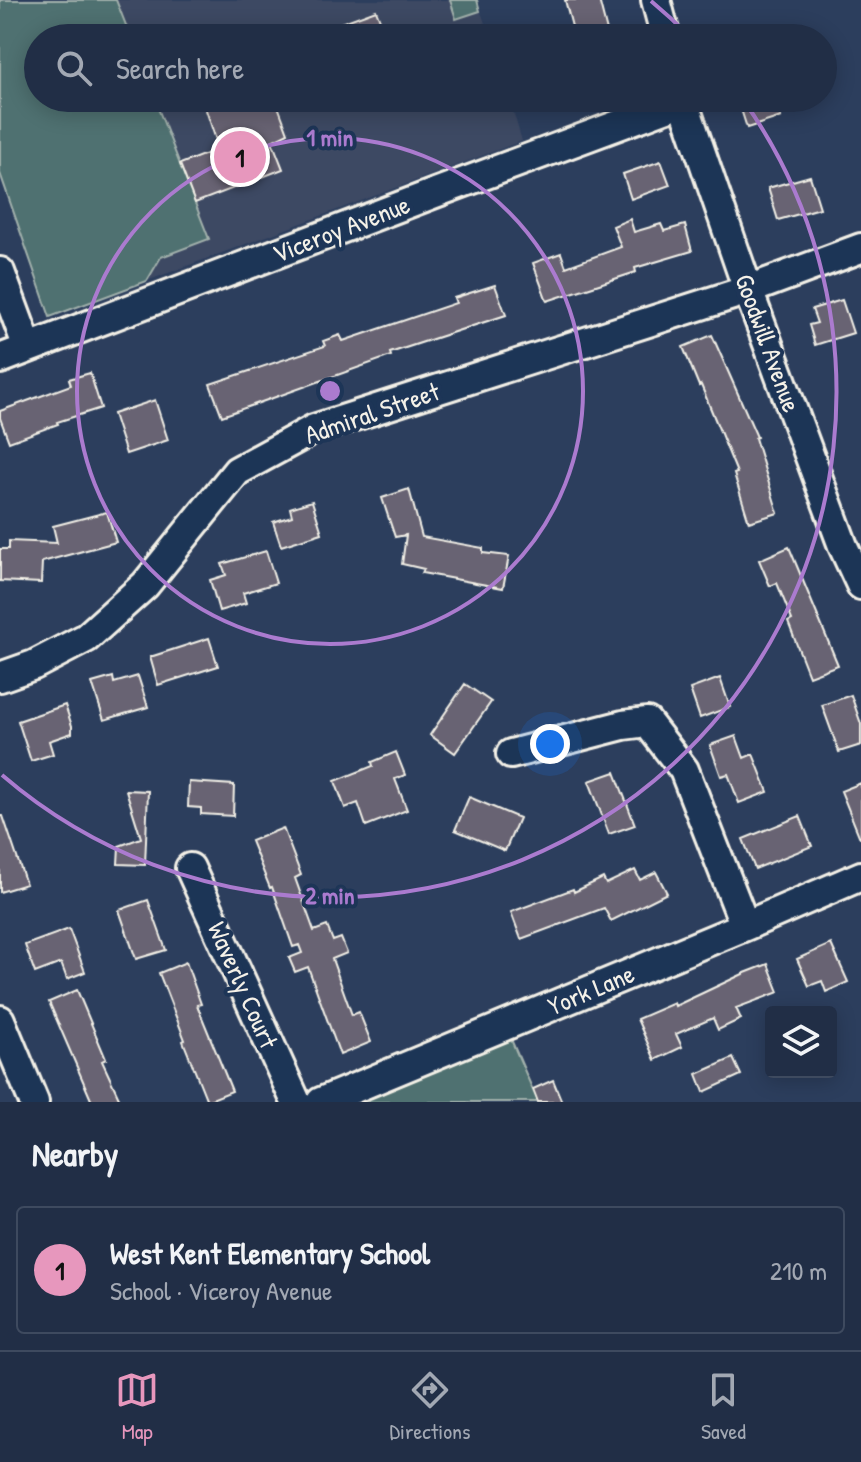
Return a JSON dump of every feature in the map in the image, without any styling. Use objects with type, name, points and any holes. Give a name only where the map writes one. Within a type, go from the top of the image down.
[{"type":"street","points":[[656,0],[662,24]]},
{"type":"street","name":"Viceroy Avenue","points":[[0,359],[651,112]]},
{"type":"street","name":"Goodwill Avenue","points":[[687,112],[748,290],[852,543],[861,585]]},
{"type":"street","name":"Admiral Street","points":[[0,677],[34,665],[86,638],[145,585],[237,471],[314,429],[748,290],[861,248]]},
{"type":"street","points":[[0,272],[28,348]]},
{"type":"street","points":[[511,754],[623,725],[647,722],[684,770],[745,926]]},
{"type":"street","name":"Waverly Court","points":[[190,868],[296,1102]]},
{"type":"street","name":"York Lane","points":[[321,1102],[861,876]]},
{"type":"street","points":[[0,1020],[34,1102]]},
{"type":"shaded area","points":[[0,0],[477,0],[485,24],[24,24],[24,112],[513,112],[522,141],[50,317],[0,173]]},
{"type":"green space","points":[[0,0],[116,0],[125,24],[24,24],[24,112],[159,112],[209,239],[161,257],[147,281],[50,317],[0,173]]},
{"type":"green space","points":[[450,0],[477,0],[480,11],[456,19]]},
{"type":"green space","points":[[510,1037],[538,1102],[354,1102]]},
{"type":"building","points":[[565,0],[599,0],[605,24],[571,24]]},
{"type":"building","points":[[376,10],[382,24],[338,24]]},
{"type":"building","points":[[207,112],[280,112],[288,133],[272,141],[283,169],[195,203],[180,164],[219,149]]},
{"type":"building","points":[[742,112],[780,112],[781,117],[747,128]]},
{"type":"building","points":[[661,161],[670,185],[631,199],[623,174]]},
{"type":"building","points":[[810,176],[820,208],[778,220],[768,188]]},
{"type":"building","points":[[630,219],[634,232],[661,224],[664,231],[685,225],[692,251],[635,268],[636,272],[547,301],[533,263],[561,253],[566,267],[621,247],[613,226]]},
{"type":"building","points":[[495,285],[506,315],[390,353],[391,356],[222,416],[210,384],[325,346],[323,341],[340,335],[343,341],[456,303],[454,298]]},
{"type":"building","points":[[842,300],[853,333],[815,345],[809,325],[817,323],[812,309]]},
{"type":"building","points":[[712,335],[757,437],[778,513],[749,522],[734,474],[737,473],[683,347]]},
{"type":"building","points":[[90,373],[101,408],[9,442],[0,411],[71,385],[69,379]]},
{"type":"building","points":[[155,400],[168,440],[126,454],[113,414]]},
{"type":"building","points":[[409,489],[422,537],[483,548],[483,553],[509,556],[503,588],[422,573],[424,569],[402,564],[406,535],[395,537],[382,498]]},
{"type":"building","points":[[312,501],[322,533],[281,546],[273,522],[292,516],[290,508]]},
{"type":"building","points":[[107,512],[116,542],[42,562],[41,583],[0,581],[0,549],[9,549],[9,541],[57,543],[53,526]]},
{"type":"building","points":[[789,547],[838,665],[809,676],[777,583],[770,586],[759,560]]},
{"type":"building","points":[[266,551],[276,583],[243,593],[246,603],[219,611],[210,580],[226,575],[222,564]]},
{"type":"building","points":[[209,638],[218,666],[158,685],[150,657]]},
{"type":"building","points":[[138,676],[148,707],[104,720],[92,683],[113,677],[114,683]]},
{"type":"building","points":[[720,678],[730,707],[700,718],[690,689]]},
{"type":"building","points":[[465,684],[491,702],[455,753],[430,735]]},
{"type":"building","points":[[851,695],[861,724],[861,745],[839,752],[822,705]]},
{"type":"building","points":[[65,705],[72,733],[49,741],[53,754],[31,761],[18,721]]},
{"type":"building","points":[[736,736],[744,758],[753,754],[768,792],[739,803],[728,774],[721,776],[710,745]]},
{"type":"building","points":[[396,752],[405,775],[395,779],[407,810],[366,826],[358,803],[345,808],[335,781],[373,766],[372,762]]},
{"type":"building","points":[[615,772],[635,825],[609,834],[589,781]]},
{"type":"building","points":[[189,782],[234,785],[233,816],[201,814],[201,808],[188,807]]},
{"type":"building","points":[[861,783],[861,838],[860,838],[841,791]]},
{"type":"building","points":[[126,790],[148,791],[145,865],[118,864],[119,846],[141,838]]},
{"type":"building","points":[[469,797],[519,818],[505,851],[455,830]]},
{"type":"building","points":[[0,816],[3,816],[26,884],[0,892]]},
{"type":"building","points":[[800,816],[812,846],[755,869],[743,839]]},
{"type":"building","points":[[283,828],[301,875],[295,878],[314,931],[327,926],[333,941],[341,938],[347,953],[332,959],[352,1015],[359,1012],[371,1042],[340,1055],[308,967],[295,972],[289,958],[302,953],[299,945],[293,947],[272,887],[251,841]]},
{"type":"building","points":[[635,870],[640,880],[656,872],[667,893],[611,921],[604,908],[521,939],[511,912],[573,889],[574,892],[603,878],[606,884]]},
{"type":"building","points":[[148,900],[166,950],[136,959],[119,910]]},
{"type":"building","points":[[69,929],[85,972],[67,979],[61,963],[35,973],[25,945]]},
{"type":"building","points":[[831,944],[848,982],[826,992],[822,981],[809,986],[797,959]]},
{"type":"building","points":[[186,962],[201,1004],[197,1005],[232,1091],[207,1101],[159,973]]},
{"type":"building","points":[[768,964],[779,992],[736,1008],[741,1019],[718,1030],[713,1018],[676,1034],[682,1047],[655,1060],[637,1019],[674,1003],[675,1006]]},
{"type":"building","points":[[77,990],[106,1059],[102,1061],[121,1102],[92,1102],[49,1002]]},
{"type":"building","points":[[733,1058],[741,1075],[704,1092],[697,1074]]},
{"type":"building","points":[[553,1080],[562,1102],[538,1102],[533,1089]]},
{"type":"place","name":"West Kent Elementary School","points":[[240,157]]}]
